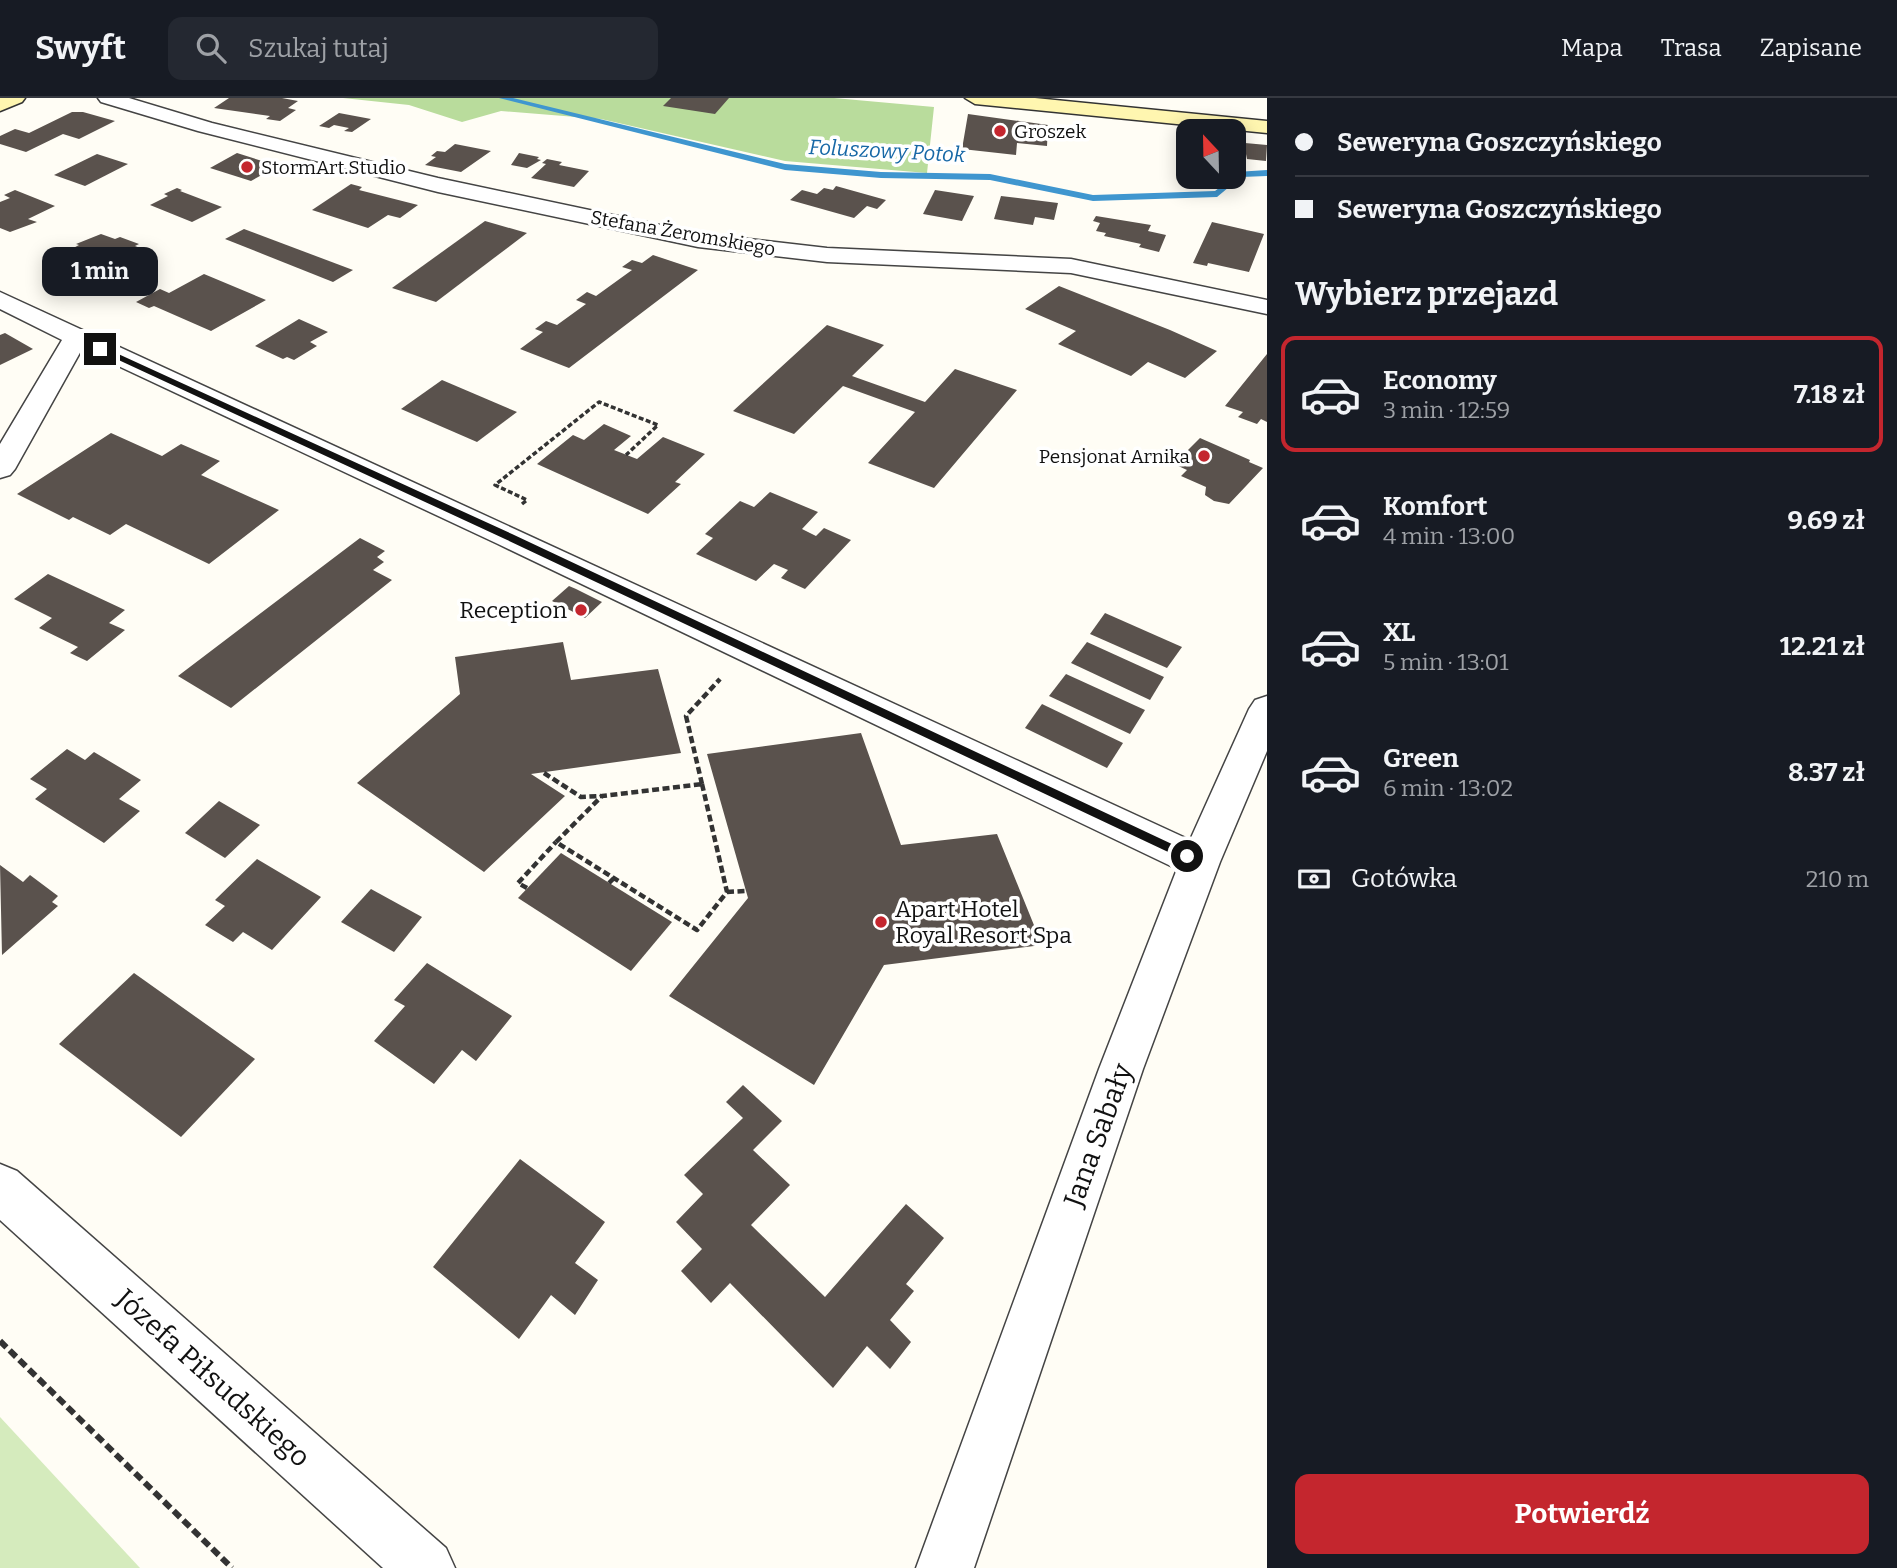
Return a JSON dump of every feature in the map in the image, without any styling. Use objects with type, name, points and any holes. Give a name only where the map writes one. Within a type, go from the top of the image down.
[{"type":"street","points":[[0,105],[15,98]]},
{"type":"street","name":"Stefana Żeromskiego","points":[[108,98],[205,127],[438,185],[698,240],[827,255],[1071,266],[1267,307]]},
{"type":"street","points":[[975,98],[1267,127]]},
{"type":"street","points":[[0,299],[76,337],[1200,862]]},
{"type":"street","points":[[0,469],[76,337]]},
{"type":"street","name":"Jana Sabały","points":[[945,1568],[1121,1069],[1200,862],[1267,709]]},
{"type":"street","name":"Józefa Piłsudskiego","points":[[0,1188],[426,1568]]},
{"type":"path","points":[[492,529],[527,500],[495,485],[598,402],[657,425],[626,455]]},
{"type":"path","points":[[722,637],[707,655],[731,667],[686,716],[727,892]]},
{"type":"path","points":[[544,773],[581,797],[703,784]]},
{"type":"path","points":[[527,888],[518,883],[602,796]]},
{"type":"path","points":[[556,842],[698,930],[727,892],[746,891]]},
{"type":"path","points":[[608,883],[614,878]]},
{"type":"path","points":[[0,1341],[232,1568]]},
{"type":"green space","points":[[343,98],[834,98],[934,107],[927,173],[785,161],[601,119],[501,111],[462,122],[409,105]]},
{"type":"green space","points":[[0,1417],[140,1568],[0,1568]]},
{"type":"building","points":[[229,98],[282,98],[298,101],[288,108],[296,110],[280,121],[266,119],[270,116],[214,108]]},
{"type":"building","points":[[671,98],[729,98],[715,114],[663,106]]},
{"type":"building","points":[[72,112],[83,112],[115,121],[79,139],[63,134],[26,152],[0,144],[0,136],[15,129],[29,133]]},
{"type":"building","points":[[339,113],[371,119],[352,132],[344,131],[349,128],[334,125],[329,128],[319,126]]},
{"type":"building","points":[[968,114],[1048,125],[1047,146],[1017,143],[1016,155],[962,149]]},
{"type":"building","points":[[1246,143],[1267,145],[1266,161],[1247,159]]},
{"type":"building","points":[[455,144],[491,151],[461,172],[425,165],[436,157],[431,156],[437,151],[445,152]]},
{"type":"building","points":[[237,153],[278,166],[251,181],[210,168]]},
{"type":"building","points":[[519,153],[539,157],[537,159],[541,160],[527,168],[511,165]]},
{"type":"building","points":[[97,154],[128,164],[85,186],[54,175]]},
{"type":"building","points":[[547,159],[562,162],[559,165],[589,171],[574,187],[531,178],[546,164],[542,163]]},
{"type":"building","points":[[351,184],[362,187],[359,190],[418,205],[400,218],[388,215],[368,228],[312,210]]},
{"type":"building","points":[[836,186],[886,200],[877,209],[867,206],[854,218],[790,200],[802,190],[817,194],[824,188],[833,190]]},
{"type":"building","points":[[177,188],[222,207],[192,222],[150,205]]},
{"type":"building","points":[[15,190],[55,206],[28,219],[37,222],[10,232],[0,228],[0,202],[10,198],[4,195]]},
{"type":"building","points":[[935,190],[974,196],[962,221],[923,214]]},
{"type":"building","points":[[1001,196],[1058,203],[1054,220],[1035,217],[1033,225],[994,219]]},
{"type":"building","points":[[1096,216],[1151,225],[1148,231],[1166,235],[1159,252],[1139,247],[1141,244],[1104,236],[1106,233],[1096,231],[1100,223],[1093,221]]},
{"type":"building","points":[[485,221],[527,233],[436,302],[392,288]]},
{"type":"building","points":[[1212,222],[1264,234],[1249,272],[1208,263],[1207,266],[1193,263]]},
{"type":"building","points":[[244,229],[353,270],[333,282],[225,239]]},
{"type":"building","points":[[101,234],[115,239],[120,237],[139,244],[135,246],[150,252],[136,260],[139,261],[113,273],[64,253],[79,245],[76,244]]},
{"type":"building","points":[[653,255],[698,270],[569,368],[520,349],[543,332],[535,329],[546,321],[557,325],[586,304],[576,300],[587,292],[596,296],[632,270],[622,267],[632,260],[642,263]]},
{"type":"building","points":[[204,274],[266,300],[211,331],[154,306],[149,308],[136,302],[160,289],[169,293]]},
{"type":"building","points":[[1059,286],[1217,351],[1185,378],[1148,362],[1131,376],[1058,344],[1076,331],[1025,309]]},
{"type":"building","points":[[299,319],[328,332],[310,342],[317,346],[294,360],[287,357],[283,359],[255,346]]},
{"type":"building","points":[[827,325],[884,345],[852,376],[925,402],[955,369],[1017,390],[934,488],[868,463],[915,412],[843,386],[794,434],[733,411]]},
{"type":"building","points":[[5,333],[33,349],[0,365],[0,335]]},
{"type":"building","points":[[1267,354],[1267,422],[1261,419],[1257,424],[1238,417],[1243,412],[1225,406]]},
{"type":"building","points":[[442,380],[517,412],[477,442],[401,409]]},
{"type":"building","points":[[604,424],[631,436],[614,450],[637,459],[663,437],[705,454],[675,482],[681,484],[648,514],[537,464],[573,435],[584,440]]},
{"type":"building","points":[[111,433],[162,456],[181,444],[220,461],[201,475],[279,510],[209,564],[126,524],[110,535],[73,517],[69,520],[17,494]]},
{"type":"building","points":[[1200,438],[1263,468],[1229,504],[1214,501],[1205,495],[1206,487],[1181,476],[1187,470],[1174,464]]},
{"type":"building","points":[[770,492],[818,512],[802,529],[816,536],[824,528],[851,540],[805,589],[781,578],[788,570],[774,564],[756,581],[696,554],[713,538],[705,534],[740,501],[754,507]]},
{"type":"building","points":[[360,538],[385,551],[377,557],[384,562],[373,570],[392,580],[231,708],[178,676]]},
{"type":"building","points":[[48,574],[125,610],[109,623],[125,630],[87,661],[70,653],[78,647],[39,628],[52,618],[14,599]]},
{"type":"building","name":"Reception","points":[[569,586],[602,602],[585,618],[552,601]]},
{"type":"building","points":[[1105,613],[1182,647],[1167,668],[1090,634]]},
{"type":"building","points":[[563,642],[571,680],[658,669],[681,753],[531,774],[565,796],[484,872],[357,783],[460,694],[455,657]]},
{"type":"building","points":[[1087,642],[1164,677],[1150,700],[1071,663]]},
{"type":"building","points":[[1066,674],[1145,710],[1130,734],[1049,696]]},
{"type":"building","points":[[1042,704],[1123,743],[1107,768],[1025,728]]},
{"type":"building","name":"Apart Hotel Royal Resort Spa","points":[[861,733],[901,845],[997,834],[1042,945],[884,965],[814,1085],[669,996],[748,898],[707,754]]},
{"type":"building","points":[[67,749],[85,760],[94,752],[141,780],[119,799],[140,811],[104,843],[35,799],[47,789],[30,779]]},
{"type":"building","points":[[219,801],[260,825],[225,858],[185,833]]},
{"type":"building","points":[[561,853],[672,922],[631,971],[518,898]]},
{"type":"building","points":[[257,859],[321,897],[272,950],[243,932],[233,942],[205,925],[225,906],[215,900]]},
{"type":"building","points":[[0,865],[23,882],[30,875],[58,896],[52,902],[58,906],[2,955]]},
{"type":"building","points":[[371,889],[422,917],[394,952],[341,922]]},
{"type":"building","points":[[427,963],[512,1016],[476,1061],[462,1050],[434,1084],[374,1041],[405,1006],[394,1000]]},
{"type":"building","points":[[134,973],[255,1059],[181,1137],[59,1044]]},
{"type":"building","points":[[743,1085],[782,1121],[753,1150],[790,1185],[751,1225],[825,1297],[906,1204],[944,1238],[906,1284],[914,1291],[890,1320],[911,1342],[890,1369],[867,1346],[833,1388],[730,1283],[711,1303],[681,1271],[702,1249],[676,1222],[703,1194],[684,1175],[743,1118],[726,1102]]},
{"type":"building","points":[[520,1159],[605,1222],[575,1263],[598,1280],[575,1315],[551,1295],[519,1339],[433,1267]]},
{"type":"waterway","name":"Foluszowy Potok","points":[[503,98],[785,167],[881,175],[990,177],[1093,198],[1217,194],[1239,174],[1267,173]]},
{"type":"place","name":"Groszek","points":[[1000,131]]},
{"type":"place","name":"StormArt.Studio","points":[[247,167]]},
{"type":"place","name":"Pensjonat Arnika","points":[[1204,456]]},
{"type":"place","name":"Reception","points":[[581,610]]},
{"type":"place","name":"Apart Hotel Royal Resort Spa","points":[[881,922]]},
{"type":"route","points":[[100,349],[509,537],[1187,856]]}]
